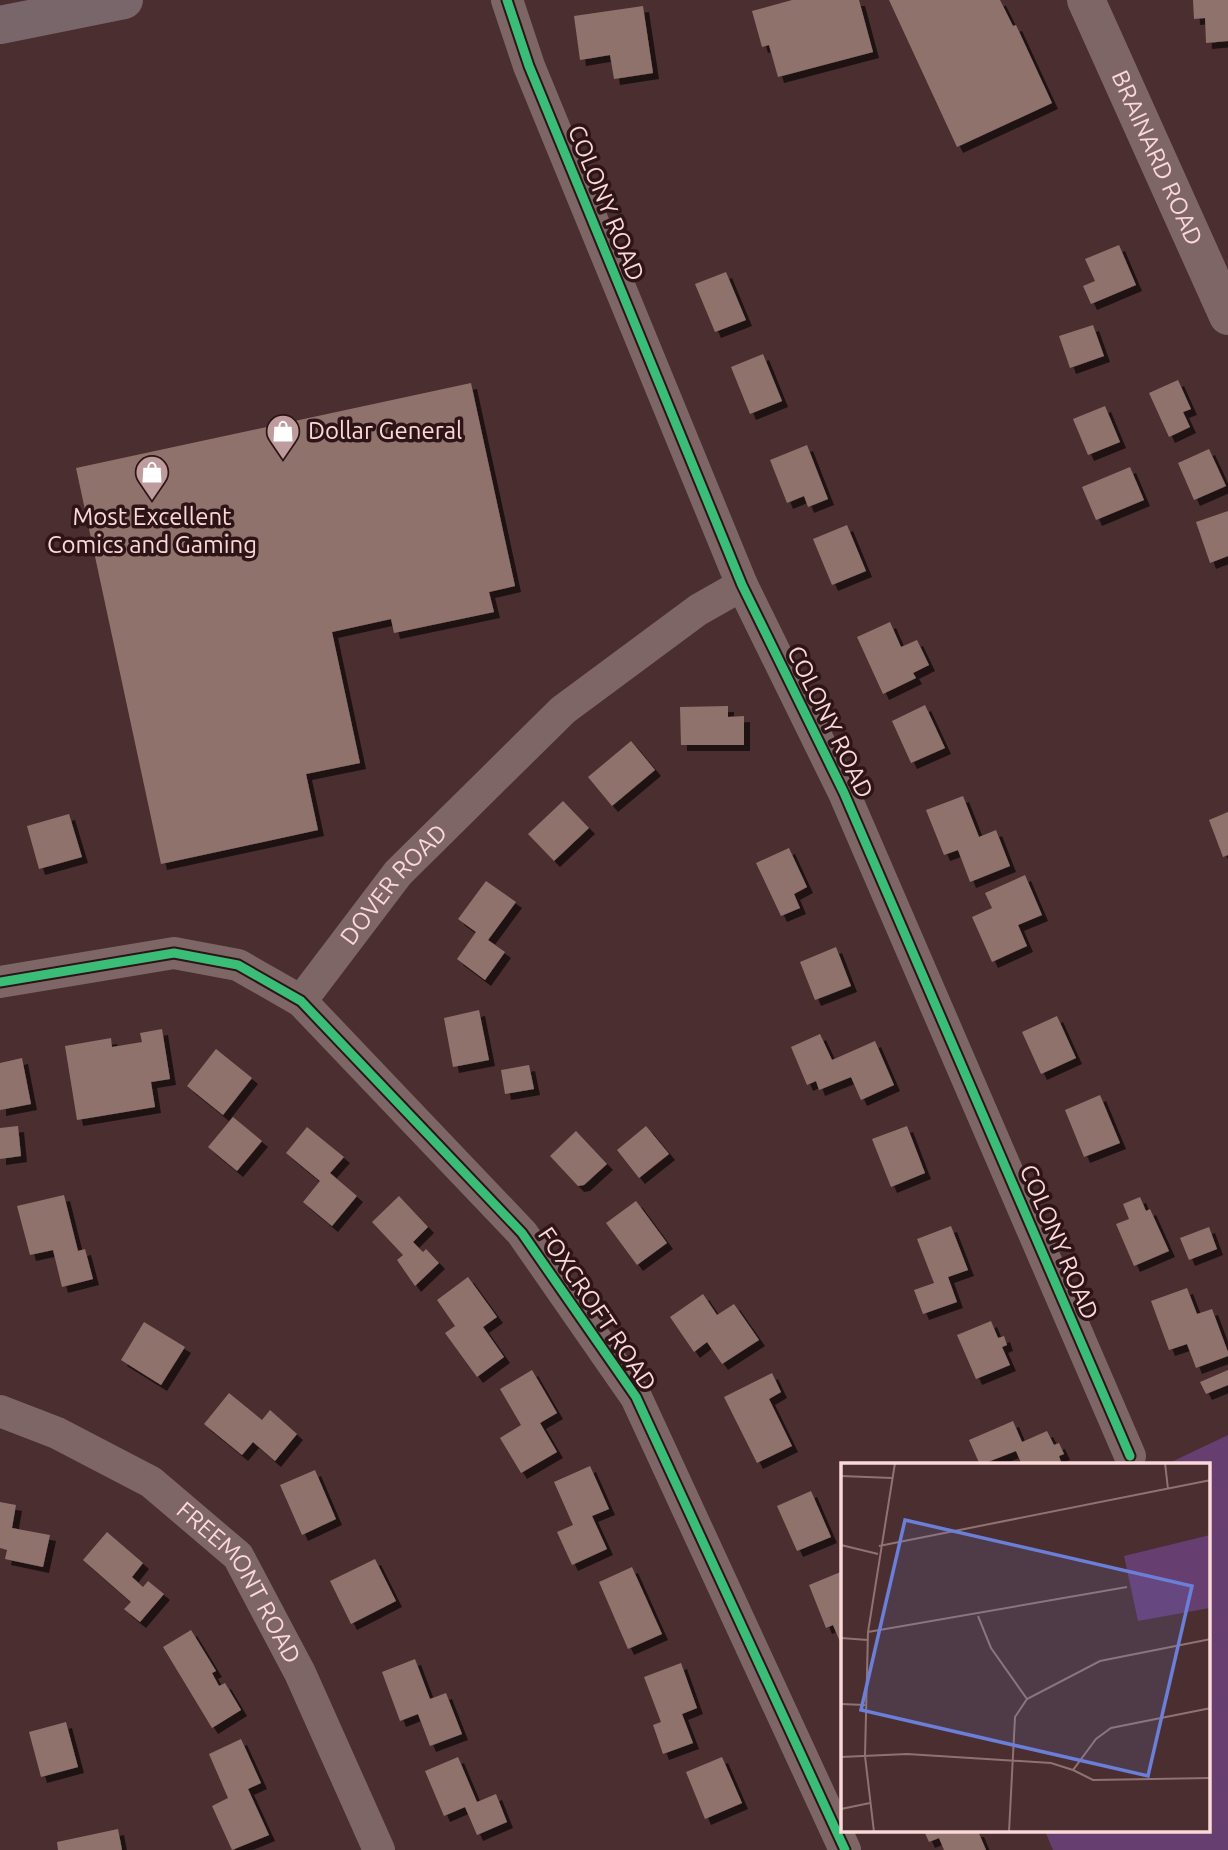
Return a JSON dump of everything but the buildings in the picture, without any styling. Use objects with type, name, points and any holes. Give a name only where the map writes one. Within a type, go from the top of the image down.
[{"type":"main road","points":[[22,14],[124,0]]},
{"type":"main road","name":"BRAINARD ROAD","points":[[1086,0],[1228,316]]},
{"type":"street","name":"COLONY ROAD","points":[[508,0],[529,66],[742,585],[844,793],[1130,1456]]},
{"type":"street","name":"DOVER ROAD","points":[[301,1002],[398,873],[564,710],[698,610],[742,585]]},
{"type":"street","points":[[0,982],[174,953],[238,964],[301,1002]]},
{"type":"street","name":"FOXCROFT ROAD","points":[[301,1002],[522,1233],[636,1397],[845,1850]]},
{"type":"street","name":"FREEMONT ROAD","points":[[0,1411],[57,1433],[151,1482],[238,1556],[300,1673],[379,1850]]},
{"type":"shaded area","points":[[1228,1435],[1228,1850],[1053,1850],[1045,1832],[1210,1832],[1210,1463],[1169,1463]]},
{"type":"cycle path","points":[[507,0],[529,66],[742,585],[844,793],[1130,1456]]},
{"type":"cycle path","points":[[0,982],[174,953],[238,965],[301,1001],[522,1233],[636,1397],[845,1850]]},
{"type":"place","name":"Dollar General","points":[[283,461]]},
{"type":"place","name":"Most Excellent Comics and Gaming","points":[[152,502]]}]
